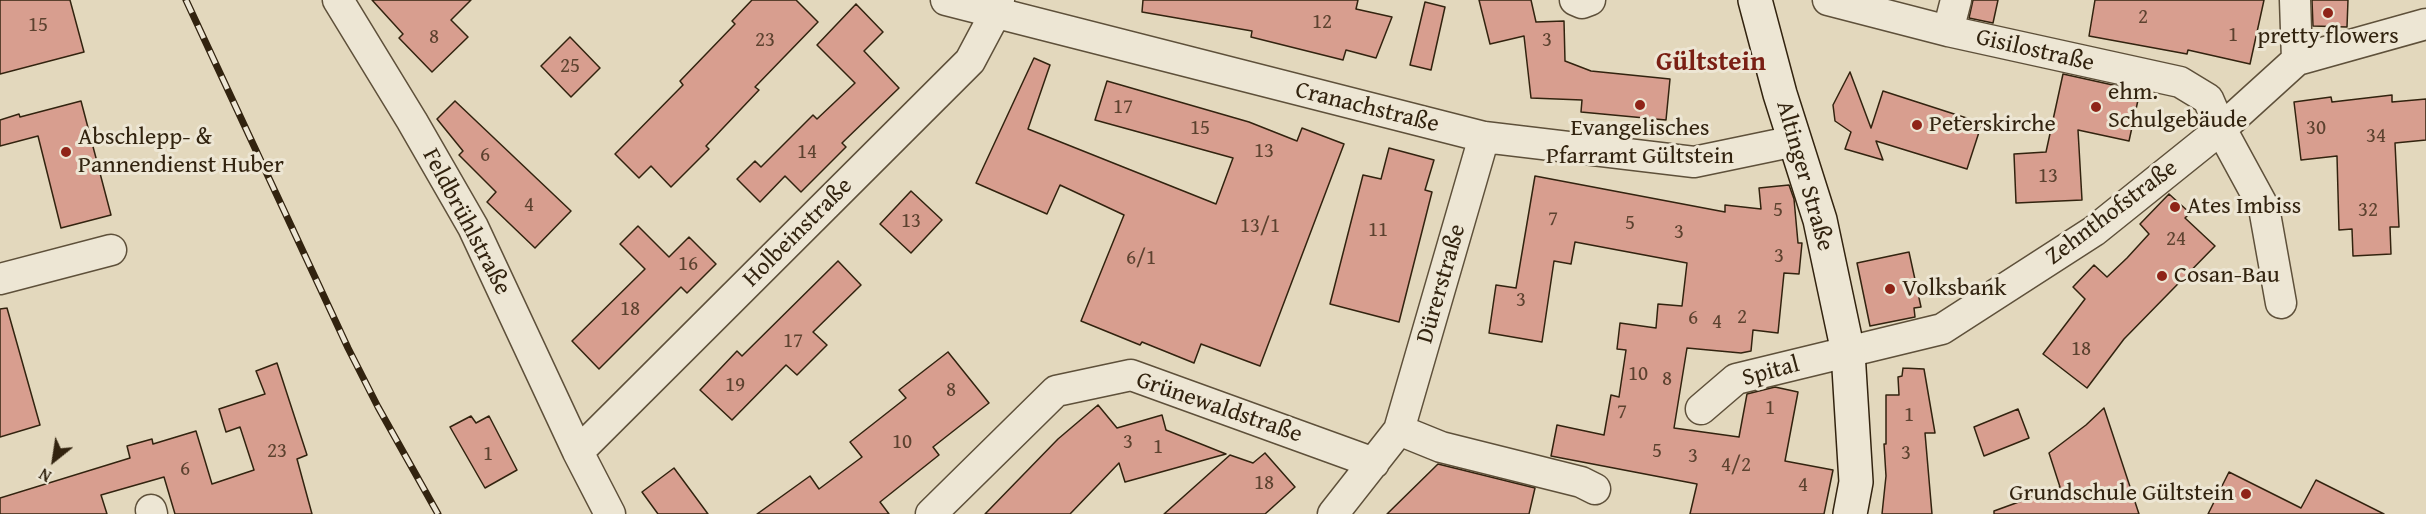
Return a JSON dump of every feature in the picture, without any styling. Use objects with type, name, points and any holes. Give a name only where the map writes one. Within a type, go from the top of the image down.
[{"type":"street","name":"Feldbrühlstraße","points":[[338,0],[473,227],[610,514]]},
{"type":"street","name":"Cranachstraße","points":[[946,0],[998,6],[1484,137],[1694,162],[1795,141]]},
{"type":"street","points":[[1575,0],[1582,3],[1590,0]]},
{"type":"street","name":"Altinger Straße","points":[[1755,0],[1820,220],[1848,352],[1856,482],[1850,514]]},
{"type":"street","name":"Gisilostraße","points":[[1828,0],[1948,31],[2180,82],[2208,99],[2221,129],[2264,208],[2281,303]]},
{"type":"street","points":[[1948,31],[1956,0]]},
{"type":"street","points":[[2295,0],[2297,60]]},
{"type":"street","name":"Holbeinstraße","points":[[579,452],[970,61],[998,6]]},
{"type":"street","name":"Zehnthofstraße","points":[[1848,352],[1942,329],[2094,231],[2221,129],[2297,60],[2426,24]]},
{"type":"street","name":"Dürerstraße","points":[[1333,514],[1399,430],[1484,137]]},
{"type":"street","points":[[0,279],[111,250]]},
{"type":"street","name":"Spital","points":[[1701,409],[1736,379],[1848,352]]},
{"type":"street","name":"Grünewaldstraße","points":[[931,514],[1056,391],[1131,375],[1374,463]]},
{"type":"street","points":[[1399,430],[1441,447],[1581,483],[1595,489]]},
{"type":"building","points":[[0,0],[70,0],[84,52],[0,74]]},
{"type":"building","points":[[372,0],[471,0],[451,20],[468,37],[432,72],[399,38],[403,34]]},
{"type":"building","points":[[752,0],[796,0],[818,22],[755,87],[759,90],[706,146],[709,149],[671,187],[651,166],[639,178],[615,154],[683,85],[680,81],[735,24],[732,21]]},
{"type":"building","points":[[1143,0],[1358,0],[1356,9],[1392,17],[1376,58],[1346,50],[1343,60],[1251,37],[1252,31],[1142,12]]},
{"type":"building","points":[[1479,0],[1531,0],[1536,22],[1564,21],[1565,61],[1591,71],[1670,79],[1666,120],[1581,112],[1582,100],[1531,98],[1524,36],[1490,44]]},
{"type":"building","points":[[1973,0],[1998,0],[1993,23],[1969,18]]},
{"type":"building","points":[[2095,0],[2264,0],[2250,64],[2188,50],[2187,54],[2089,36]]},
{"type":"building","name":"pretty flowers","points":[[2312,0],[2348,0],[2347,27],[2313,26]]},
{"type":"building","points":[[1425,2],[1445,7],[1431,70],[1410,65]]},
{"type":"building","points":[[856,4],[883,32],[864,51],[899,88],[842,143],[846,147],[801,192],[785,176],[760,202],[737,179],[755,161],[761,167],[813,115],[817,119],[855,83],[817,45]]},
{"type":"building","points":[[570,37],[600,68],[571,97],[541,66]]},
{"type":"building","points":[[1034,58],[1050,65],[1028,129],[1216,204],[1233,158],[1095,120],[1107,81],[1249,122],[1297,141],[1302,128],[1344,144],[1260,366],[1201,344],[1194,363],[1142,342],[1140,345],[1081,321],[1124,215],[1060,185],[1047,214],[976,183]]},
{"type":"building","name":"Peterskirche","points":[[1850,72],[1871,128],[1883,91],[1982,123],[1967,169],[1876,141],[1883,160],[1845,149],[1851,132],[1835,121],[1833,105]]},
{"type":"building","points":[[2063,74],[2140,91],[2129,141],[2078,130],[2082,200],[2016,203],[2014,154],[2046,152]]},
{"type":"building","points":[[2392,95],[2392,102],[2426,99],[2426,140],[2395,143],[2399,227],[2390,227],[2391,254],[2353,256],[2352,229],[2339,230],[2337,156],[2301,160],[2294,102],[2331,97],[2332,102]]},
{"type":"building","points":[[81,101],[111,215],[61,228],[38,136],[0,146],[0,120]]},
{"type":"building","points":[[455,101],[571,211],[535,248],[487,202],[496,192],[459,155],[463,151],[437,119]]},
{"type":"building","points":[[1389,148],[1434,160],[1425,190],[1432,192],[1399,322],[1330,304],[1363,175],[1381,179]]},
{"type":"building","points":[[1535,176],[1725,212],[1725,205],[1761,209],[1759,188],[1789,185],[1794,199],[1798,243],[1802,243],[1799,274],[1784,273],[1778,333],[1753,330],[1751,351],[1741,353],[1687,348],[1674,428],[1739,437],[1747,394],[1775,387],[1798,392],[1785,461],[1833,470],[1824,514],[1690,514],[1697,484],[1551,456],[1557,425],[1604,435],[1611,395],[1619,397],[1626,350],[1617,349],[1620,323],[1656,328],[1658,304],[1682,306],[1687,263],[1575,242],[1571,264],[1554,261],[1542,342],[1489,333],[1496,285],[1516,288]]},
{"type":"building","points":[[911,191],[942,220],[911,253],[880,224]]},
{"type":"building","points":[[2169,194],[2190,213],[2185,218],[2215,246],[2124,339],[2087,388],[2043,354],[2085,299],[2073,287],[2094,265],[2107,277],[2127,258],[2149,234],[2140,224]]},
{"type":"building","points":[[638,226],[669,257],[689,237],[716,264],[687,293],[681,287],[599,369],[572,341],[645,269],[620,244]]},
{"type":"building","name":"Volksbank","points":[[1909,252],[1921,307],[1914,308],[1915,317],[1870,326],[1857,263]]},
{"type":"building","points":[[838,261],[861,285],[813,332],[827,345],[797,375],[786,365],[732,420],[700,390],[737,351],[742,356]]},
{"type":"building","points":[[7,308],[40,425],[0,437],[0,309]]},
{"type":"building","points":[[948,352],[989,403],[933,447],[939,455],[880,502],[889,514],[757,514],[810,476],[819,489],[862,457],[850,442],[906,398],[899,390]]},
{"type":"building","points":[[277,363],[307,455],[297,459],[312,514],[175,514],[164,477],[101,495],[107,514],[0,514],[0,498],[130,458],[127,446],[152,439],[153,444],[196,431],[212,484],[254,470],[240,427],[226,432],[219,409],[265,394],[256,371]]},
{"type":"building","points":[[1903,368],[1924,369],[1935,433],[1925,433],[1932,514],[1882,514],[1886,476],[1884,444],[1886,444],[1886,395],[1899,395],[1898,377],[1902,376]]},
{"type":"building","points":[[1098,405],[1117,428],[1162,415],[1166,430],[1226,454],[1125,482],[1119,463],[1070,514],[985,514],[1058,439]]},
{"type":"building","points":[[2104,408],[2139,514],[1994,514],[1994,511],[2060,487],[2049,453]]},
{"type":"building","points":[[2018,409],[2029,438],[1984,456],[1974,427]]},
{"type":"building","points":[[471,416],[476,423],[489,416],[517,470],[485,488],[450,427]]},
{"type":"building","points":[[1265,453],[1295,487],[1265,514],[1164,514],[1230,455],[1253,463]]},
{"type":"building","points":[[1438,464],[1535,488],[1529,514],[1387,514]]},
{"type":"building","points":[[674,468],[708,514],[658,514],[642,492]]},
{"type":"building","name":"Grundschule Gültstein","points":[[2229,472],[2301,508],[2316,480],[2384,514],[2208,514]]},
{"type":"railway","points":[[186,0],[348,348],[438,514]]},
{"type":"place","name":"pretty flowers","points":[[2328,13]]},
{"type":"place","name":"Evangelisches Pfarramt Gültstein","points":[[1640,105]]},
{"type":"place","name":"ehm. Schulgebäude","points":[[2096,107]]},
{"type":"place","name":"Peterskirche","points":[[1917,125]]},
{"type":"place","name":"Abschlepp- & Pannendienst Huber","points":[[66,152]]},
{"type":"place","name":"Ates Imbiss","points":[[2175,207]]},
{"type":"place","name":"Cosan-Bau","points":[[2162,276]]},
{"type":"place","name":"Volksbank","points":[[1890,289]]},
{"type":"place","name":"Grundschule Gültstein","points":[[2246,494]]},
{"type":"district","name":"Gültstein","points":[[1711,63]]}]
